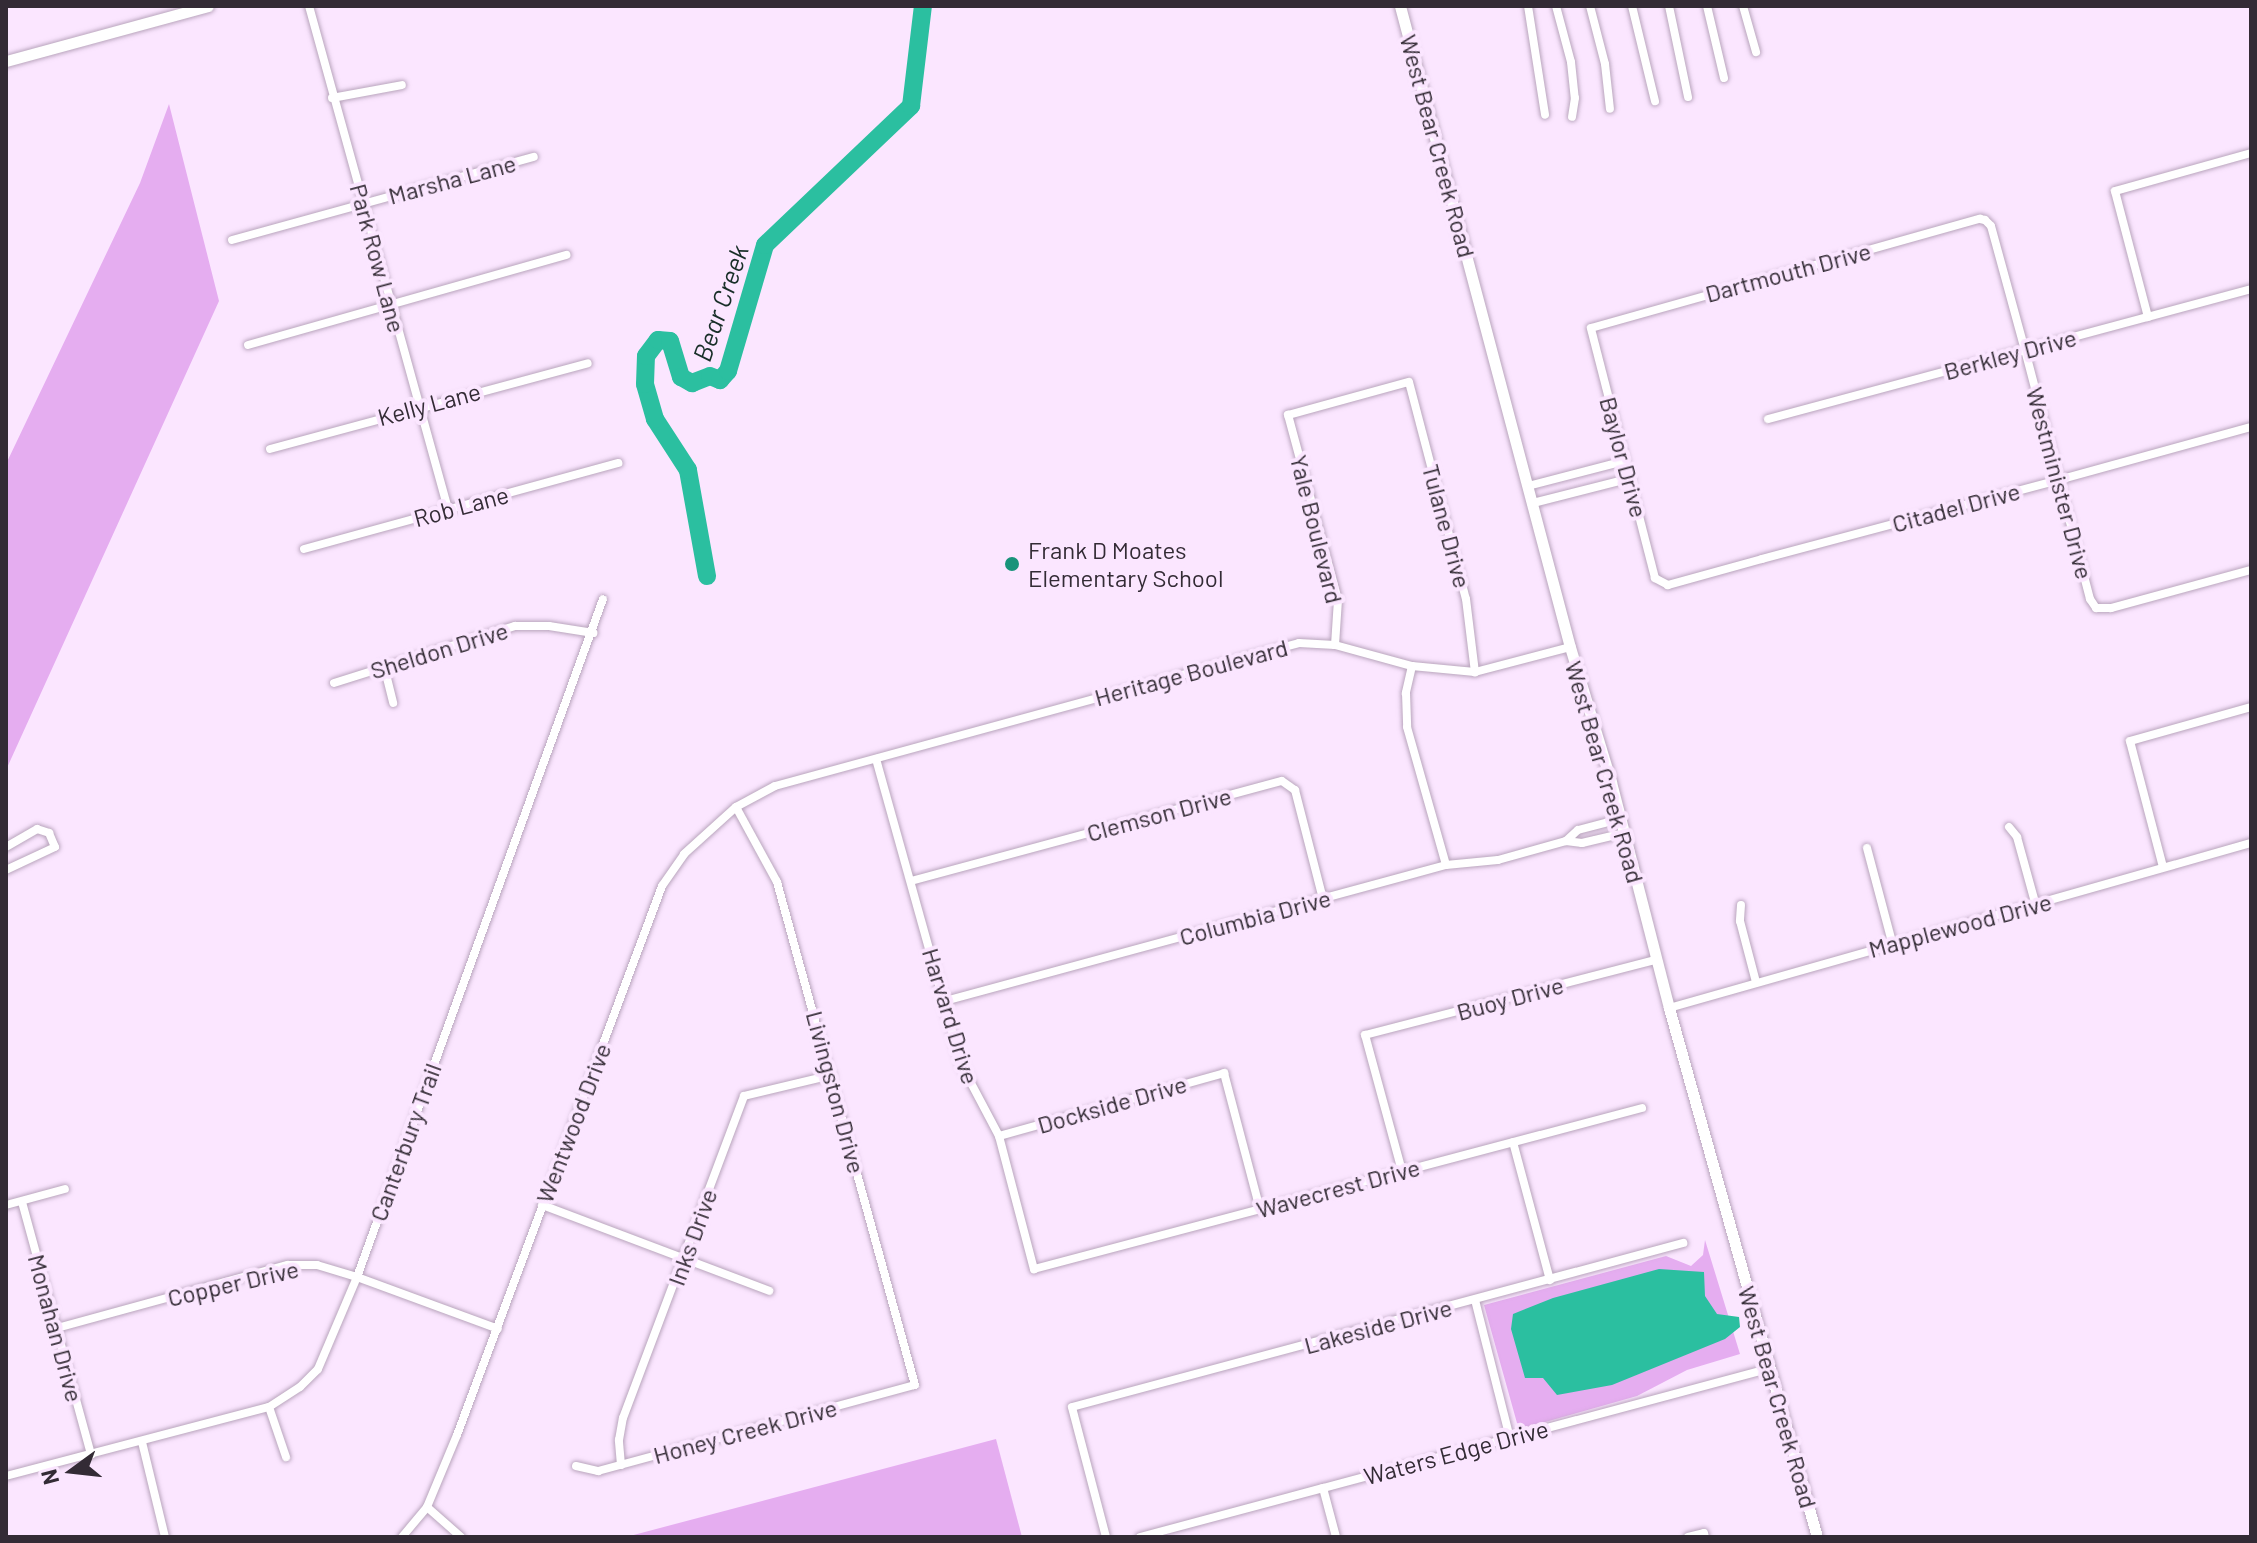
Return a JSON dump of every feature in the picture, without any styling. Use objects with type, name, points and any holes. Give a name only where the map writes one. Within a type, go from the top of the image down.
[{"type":"main road","points":[[6,61],[205,6]]},
{"type":"main road","name":"West Bear Creek Road","points":[[1400,6],[1570,647],[1817,1537]]},
{"type":"street","name":"Park Row Lane","points":[[309,6],[448,509]]},
{"type":"street","points":[[1528,6],[1545,115]]},
{"type":"street","points":[[1556,6],[1571,62],[1575,98],[1572,117]]},
{"type":"street","points":[[1590,6],[1605,64],[1610,109]]},
{"type":"street","points":[[1632,6],[1655,101]]},
{"type":"street","points":[[1669,6],[1688,97]]},
{"type":"street","points":[[1707,6],[1724,78]]},
{"type":"street","points":[[1743,6],[1756,52]]},
{"type":"street","points":[[332,98],[402,85]]},
{"type":"street","points":[[2148,317],[2115,191],[2251,153]]},
{"type":"street","name":"Marsha Lane","points":[[232,240],[534,157]]},
{"type":"street","name":"Dartmouth Drive","points":[[1591,328],[1985,220]]},
{"type":"street","name":"Westminister Drive","points":[[1985,220],[1991,226],[2096,608],[2111,608],[2251,570]]},
{"type":"street","points":[[248,345],[567,255]]},
{"type":"street","name":"Berkley Drive","points":[[1768,419],[2251,289]]},
{"type":"street","name":"Baylor Drive","points":[[1591,328],[1655,578],[1660,584]]},
{"type":"street","name":"Kelly Lane","points":[[270,449],[418,406],[588,363]]},
{"type":"street","name":"Yale Boulevard","points":[[1335,645],[1338,600],[1288,415],[1409,382]]},
{"type":"street","name":"Tulane Drive","points":[[1409,382],[1466,599],[1475,672]]},
{"type":"street","name":"Citadel Drive","points":[[1660,584],[1668,585],[2251,427]]},
{"type":"street","points":[[1528,486],[1625,461]]},
{"type":"street","name":"Rob Lane","points":[[304,549],[618,463]]},
{"type":"street","points":[[1533,503],[1631,478]]},
{"type":"street","name":"Canterbury Trail","points":[[6,1476],[269,1407],[300,1387],[318,1369],[357,1277],[603,599]]},
{"type":"street","name":"Sheldon Drive","points":[[334,683],[515,626],[549,626],[593,633]]},
{"type":"street","name":"Heritage Boulevard","points":[[817,774],[1299,643],[1335,645],[1412,666],[1475,672],[1570,647]]},
{"type":"street","points":[[384,666],[393,703]]},
{"type":"street","points":[[1412,666],[1406,693],[1407,727],[1446,865]]},
{"type":"street","points":[[2163,867],[2130,741],[2251,707]]},
{"type":"street","name":"Harvard Drive","points":[[876,759],[962,1066],[999,1136],[1034,1269]]},
{"type":"street","name":"Wentwood Drive","points":[[402,1537],[427,1507],[498,1329],[662,886],[684,854],[736,807],[775,786],[817,774]]},
{"type":"street","name":"Clemson Drive","points":[[911,881],[1282,781],[1295,790],[1323,899]]},
{"type":"street","name":"Livingston Drive","points":[[736,807],[777,882],[915,1385]]},
{"type":"street","name":"Columbia Drive","points":[[1566,841],[1578,830],[1620,819]]},
{"type":"street","points":[[2009,827],[2017,837],[2036,906]]},
{"type":"street","points":[[6,847],[37,829],[49,833],[55,847],[6,870]]},
{"type":"street","name":"Columbia Drive","points":[[945,1001],[1446,865],[1498,860],[1566,841],[1582,843],[1624,833]]},
{"type":"street","name":"Mapplewood Drive","points":[[1669,1008],[1892,942],[2036,906],[2251,843]]},
{"type":"street","points":[[1867,848],[1892,942]]},
{"type":"street","points":[[1741,905],[1740,921],[1756,982]]},
{"type":"street","name":"Buoy Drive","points":[[1402,1171],[1365,1035],[1656,960]]},
{"type":"street","name":"Dockside Drive","points":[[999,1136],[1224,1073],[1260,1209]]},
{"type":"street","name":"Inks Drive","points":[[621,1465],[619,1440],[623,1418],[744,1096],[832,1075]]},
{"type":"street","name":"Wavecrest Drive","points":[[1034,1269],[1642,1108]]},
{"type":"street","points":[[1513,1142],[1550,1280]]},
{"type":"street","points":[[6,1205],[65,1189]]},
{"type":"street","name":"Monahan Drive","points":[[22,1202],[91,1455]]},
{"type":"street","points":[[542,1205],[769,1291]]},
{"type":"street","name":"Lakeside Drive","points":[[1106,1537],[1072,1407],[1683,1243]]},
{"type":"street","name":"Copper Drive","points":[[57,1328],[288,1265],[317,1265],[498,1329]]},
{"type":"street","points":[[1475,1300],[1510,1438]]},
{"type":"street","name":"Waters Edge Drive","points":[[1140,1537],[1771,1368]]},
{"type":"street","name":"Honey Creek Drive","points":[[576,1466],[598,1471],[915,1385]]},
{"type":"street","points":[[269,1407],[286,1457]]},
{"type":"street","points":[[142,1442],[165,1537]]},
{"type":"street","points":[[1323,1488],[1336,1537]]},
{"type":"street","points":[[427,1507],[461,1537]]},
{"type":"street","points":[[1688,1537],[1705,1535]]},
{"type":"shaded area","points":[[169,104],[219,301],[6,770],[6,464],[140,183]]},
{"type":"shaded area","points":[[1705,1240],[1740,1354],[1687,1370],[1637,1396],[1524,1428],[1517,1423],[1484,1305],[1666,1256],[1691,1266],[1703,1255]]},
{"type":"shaded area","points":[[1659,1269],[1704,1272],[1705,1296],[1717,1314],[1739,1317],[1740,1327],[1725,1339],[1612,1385],[1557,1395],[1543,1378],[1525,1378],[1511,1329],[1513,1314],[1553,1298]]},
{"type":"shaded area","points":[[996,1439],[1022,1537],[626,1537]]},
{"type":"waterway","name":"Bear Creek","points":[[707,576],[688,470],[655,419],[645,384],[646,356],[658,340],[670,341],[681,377],[692,383],[710,376],[720,380],[728,371],[765,245],[911,106],[923,6]]},
{"type":"place","name":"Frank D Moates Elementary School","points":[[1012,564]]}]
